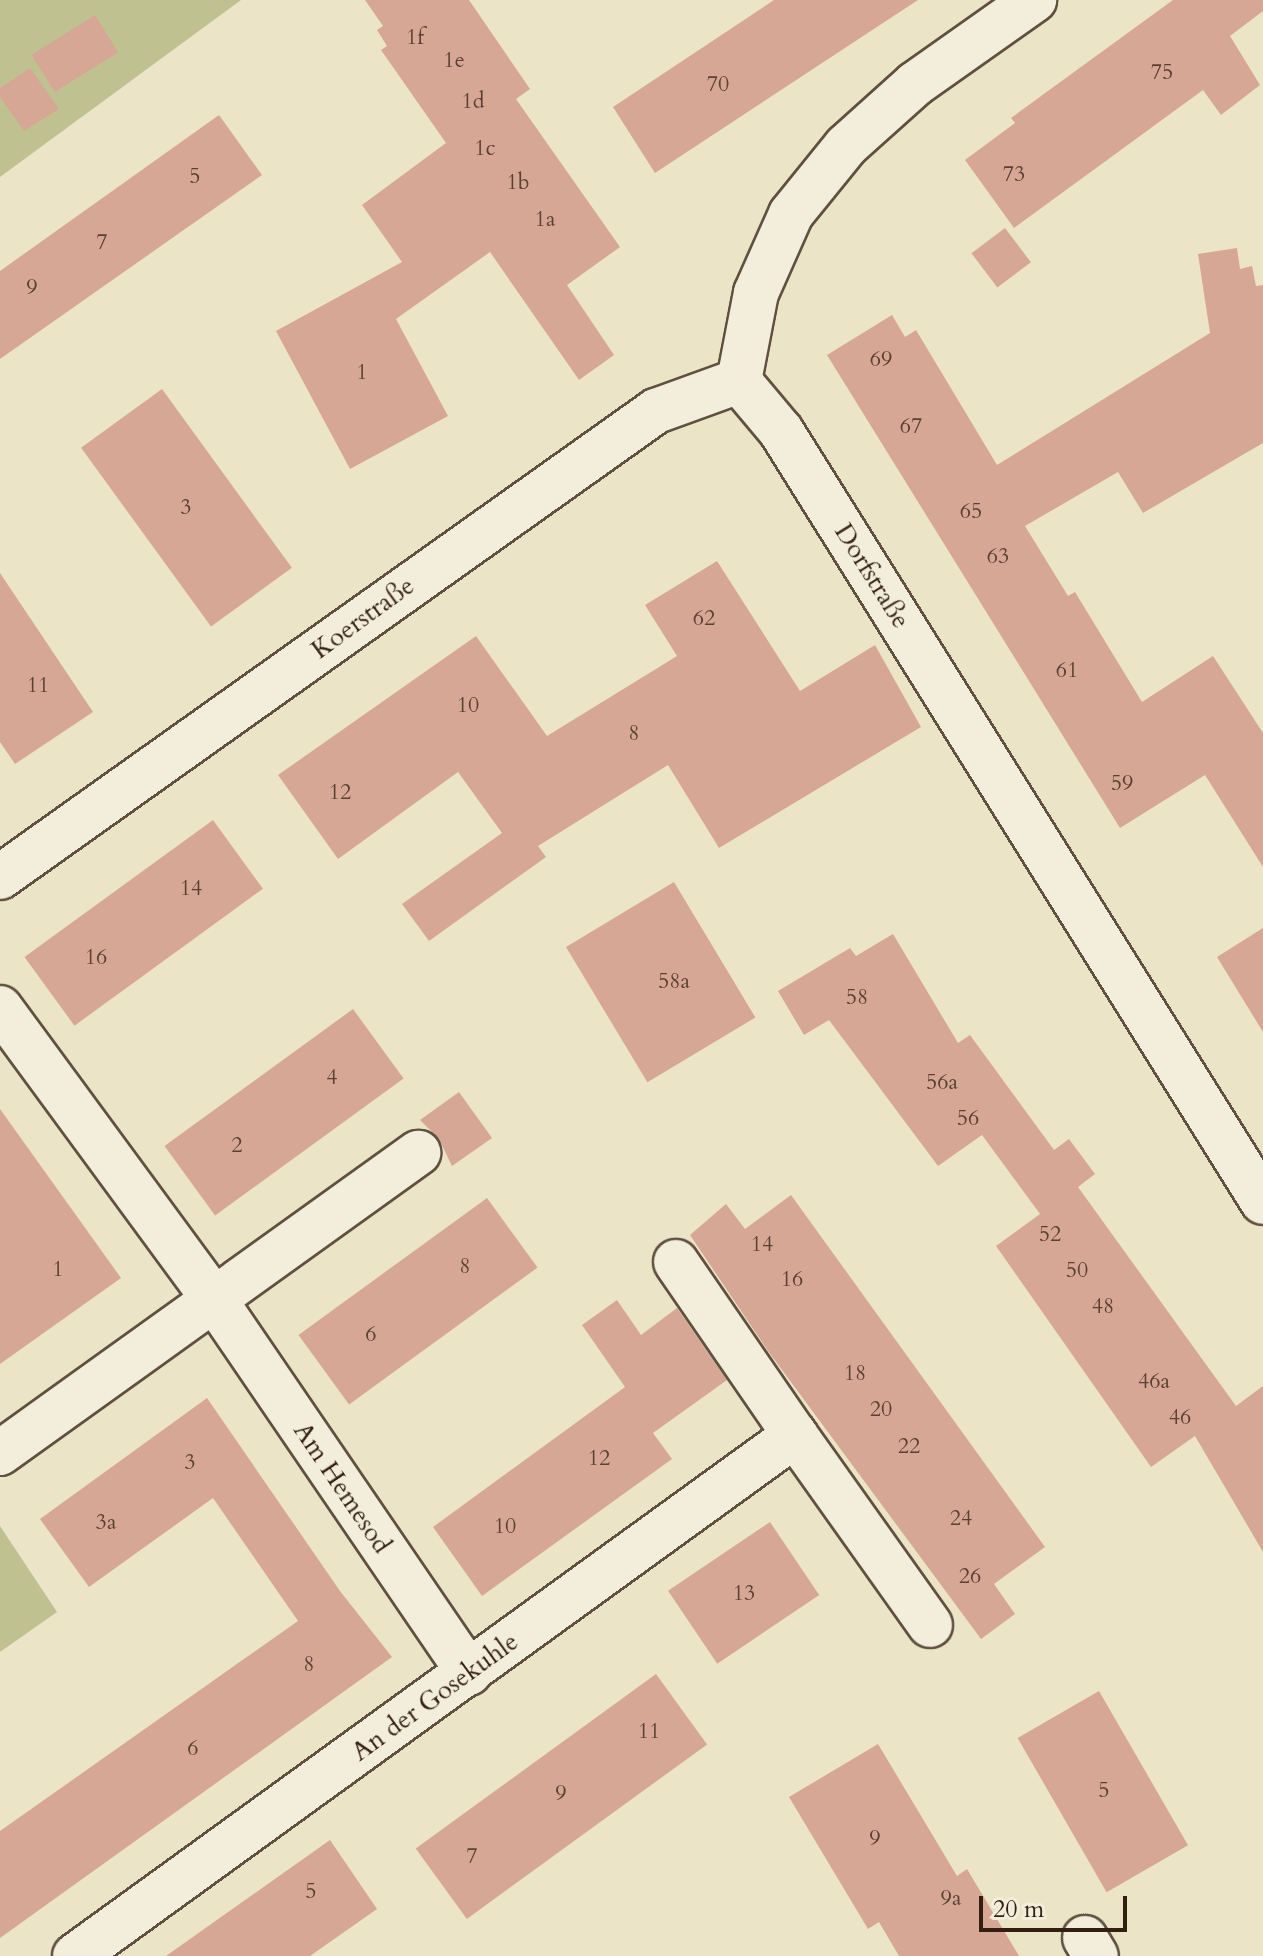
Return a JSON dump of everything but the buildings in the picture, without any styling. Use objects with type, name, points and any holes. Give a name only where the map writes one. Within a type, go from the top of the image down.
[{"type":"street","points":[[739,381],[756,293],[791,214],[846,146],[915,84],[1034,0]]},
{"type":"street","name":"Koerstraße","points":[[0,877],[656,411],[739,381]]},
{"type":"street","name":"Dorfstraße","points":[[739,381],[789,445],[1263,1202]]},
{"type":"street","name":"Am Hemesod","points":[[0,1008],[216,1302],[469,1673]]},
{"type":"street","points":[[0,1453],[216,1302],[418,1153]]},
{"type":"street","points":[[676,1262],[930,1625]]},
{"type":"street","name":"An der Gosekuhle","points":[[75,1956],[795,1435]]},
{"type":"green space","points":[[0,0],[241,0],[0,177]]},
{"type":"green space","points":[[0,1526],[57,1612],[0,1652]]}]
